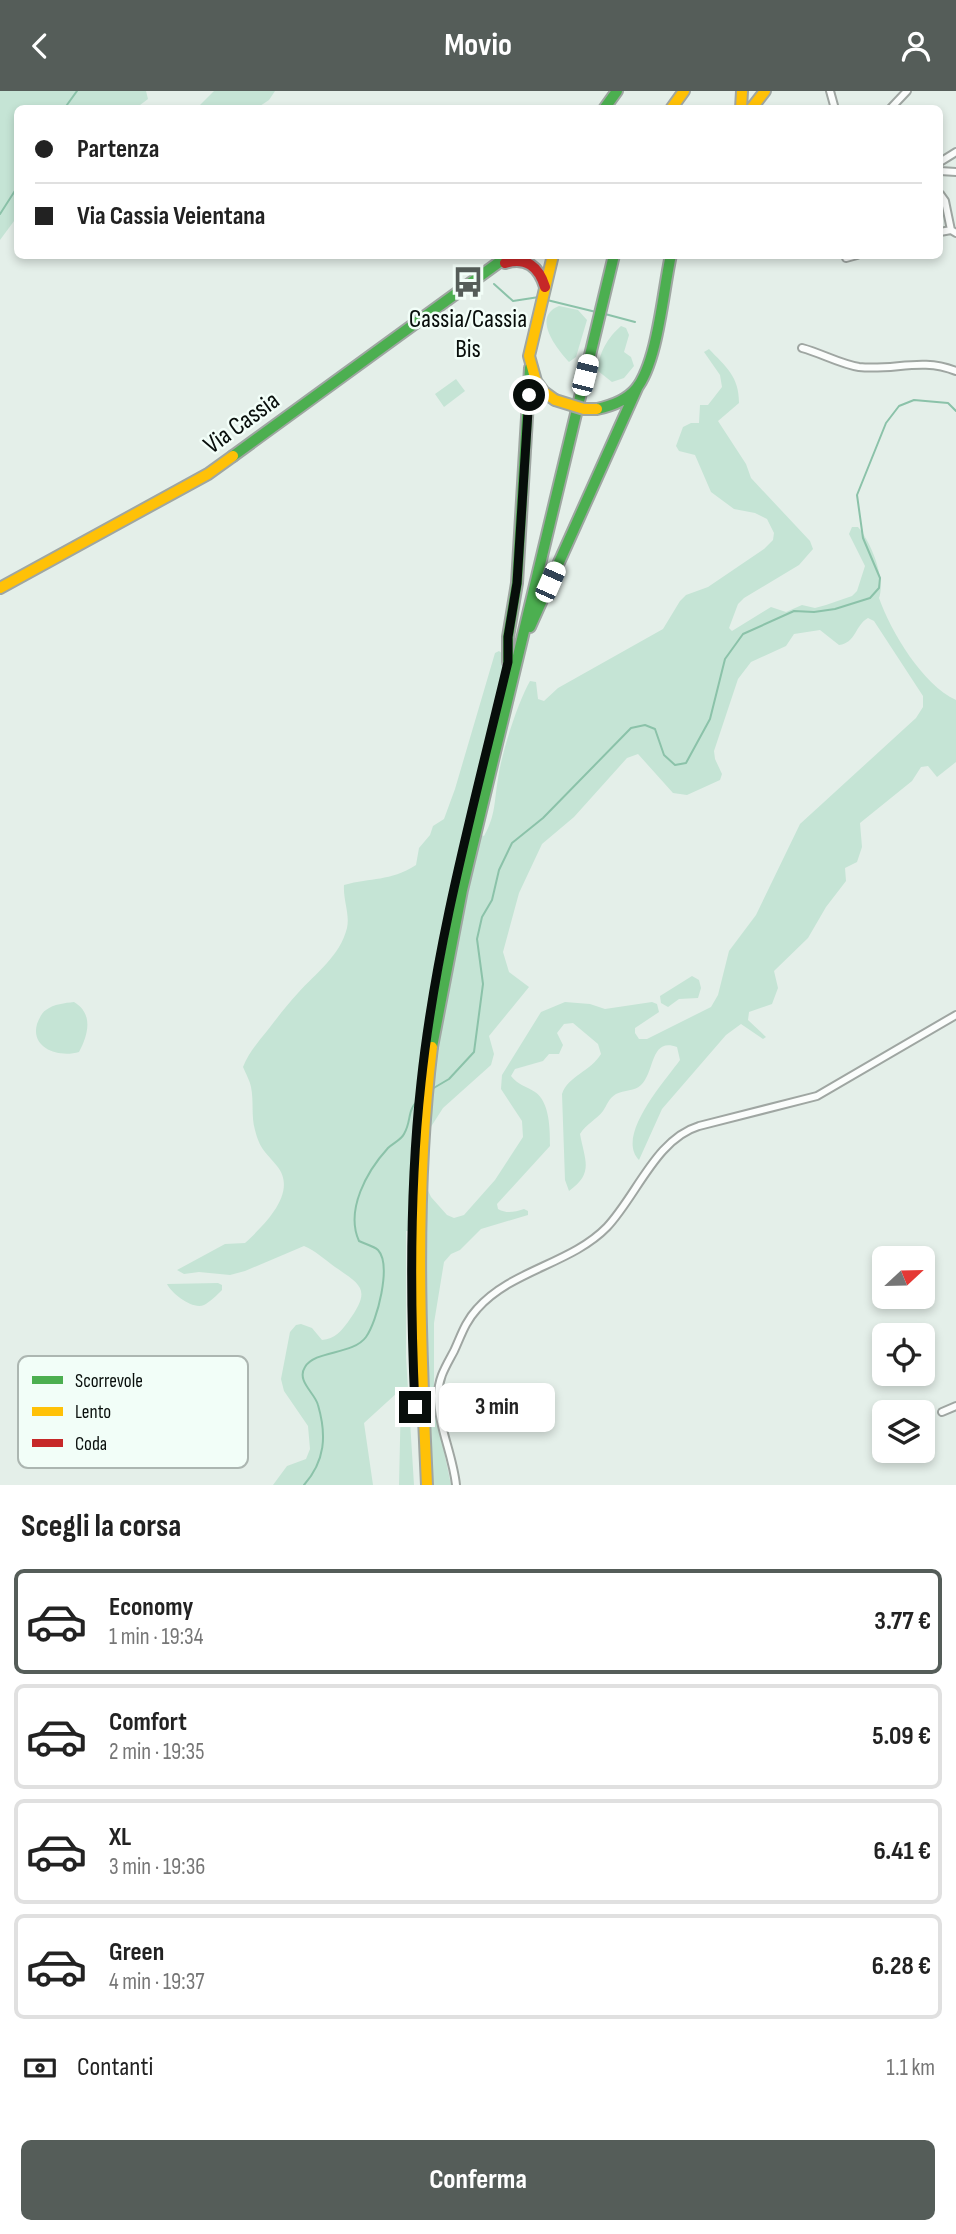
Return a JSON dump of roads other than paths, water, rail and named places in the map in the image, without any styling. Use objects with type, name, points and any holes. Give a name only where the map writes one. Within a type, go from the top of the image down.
[{"type":"main road","points":[[683,105],[694,91]]},
{"type":"main road","points":[[754,105],[765,91]]},
{"type":"main road","name":"Via Cassia","points":[[0,588],[208,474],[503,259]]},
{"type":"main road","name":"Via Cassia","points":[[492,267],[515,259],[530,262],[541,272],[544,296]]},
{"type":"main road","points":[[508,662],[508,637],[517,583],[531,343],[552,259]]},
{"type":"main road","points":[[419,1485],[412,1308],[421,1082],[443,941],[508,694],[595,322],[606,259]]},
{"type":"main road","points":[[598,308],[613,259]]},
{"type":"main road","points":[[508,694],[530,625],[638,386],[649,355],[670,259]]},
{"type":"main road","points":[[473,827],[508,662],[595,322]]},
{"type":"main road","points":[[530,368],[538,385],[555,400],[584,409],[597,409],[619,402],[638,386]]},
{"type":"main road","points":[[416,1229],[427,1485]]},
{"type":"street","points":[[894,105],[907,91]]},
{"type":"street","points":[[943,198],[954,231]]},
{"type":"street","points":[[802,348],[860,367],[925,363],[956,371]]},
{"type":"street","points":[[456,1485],[441,1417],[439,1386],[462,1330],[485,1301],[501,1289],[584,1245],[600,1233],[614,1218],[665,1147],[682,1133],[695,1127],[817,1096],[956,1015]]},
{"type":"street","points":[[942,1412],[956,1406]]},
{"type":"waterway","points":[[67,105],[77,91]]},
{"type":"waterway","points":[[0,214],[14,192]]},
{"type":"waterway","points":[[494,284],[513,301],[539,297]]},
{"type":"waterway","points":[[547,300],[596,312]]},
{"type":"waterway","points":[[605,314],[635,322]]},
{"type":"waterway","points":[[432,1089],[449,1079],[474,1052],[483,984],[477,939],[482,917],[492,900],[499,870],[512,843],[543,818],[631,728],[645,725],[655,729],[664,755],[675,765],[686,763],[710,719],[725,659],[743,634],[794,611],[835,609],[870,598],[879,588],[880,578],[863,538],[857,495],[886,423],[899,406],[914,400],[948,403],[956,411]]},
{"type":"waterway","points":[[304,1485],[320,1457],[323,1427],[318,1405],[304,1382],[303,1372],[305,1367],[317,1358],[360,1343],[370,1330],[381,1294],[384,1268],[378,1250],[359,1241],[355,1229],[356,1204],[366,1179],[388,1148],[403,1136],[411,1110],[422,1097]]},
{"type":"place","name":"Cassia/Cassia Bis","points":[[468,282]]}]
